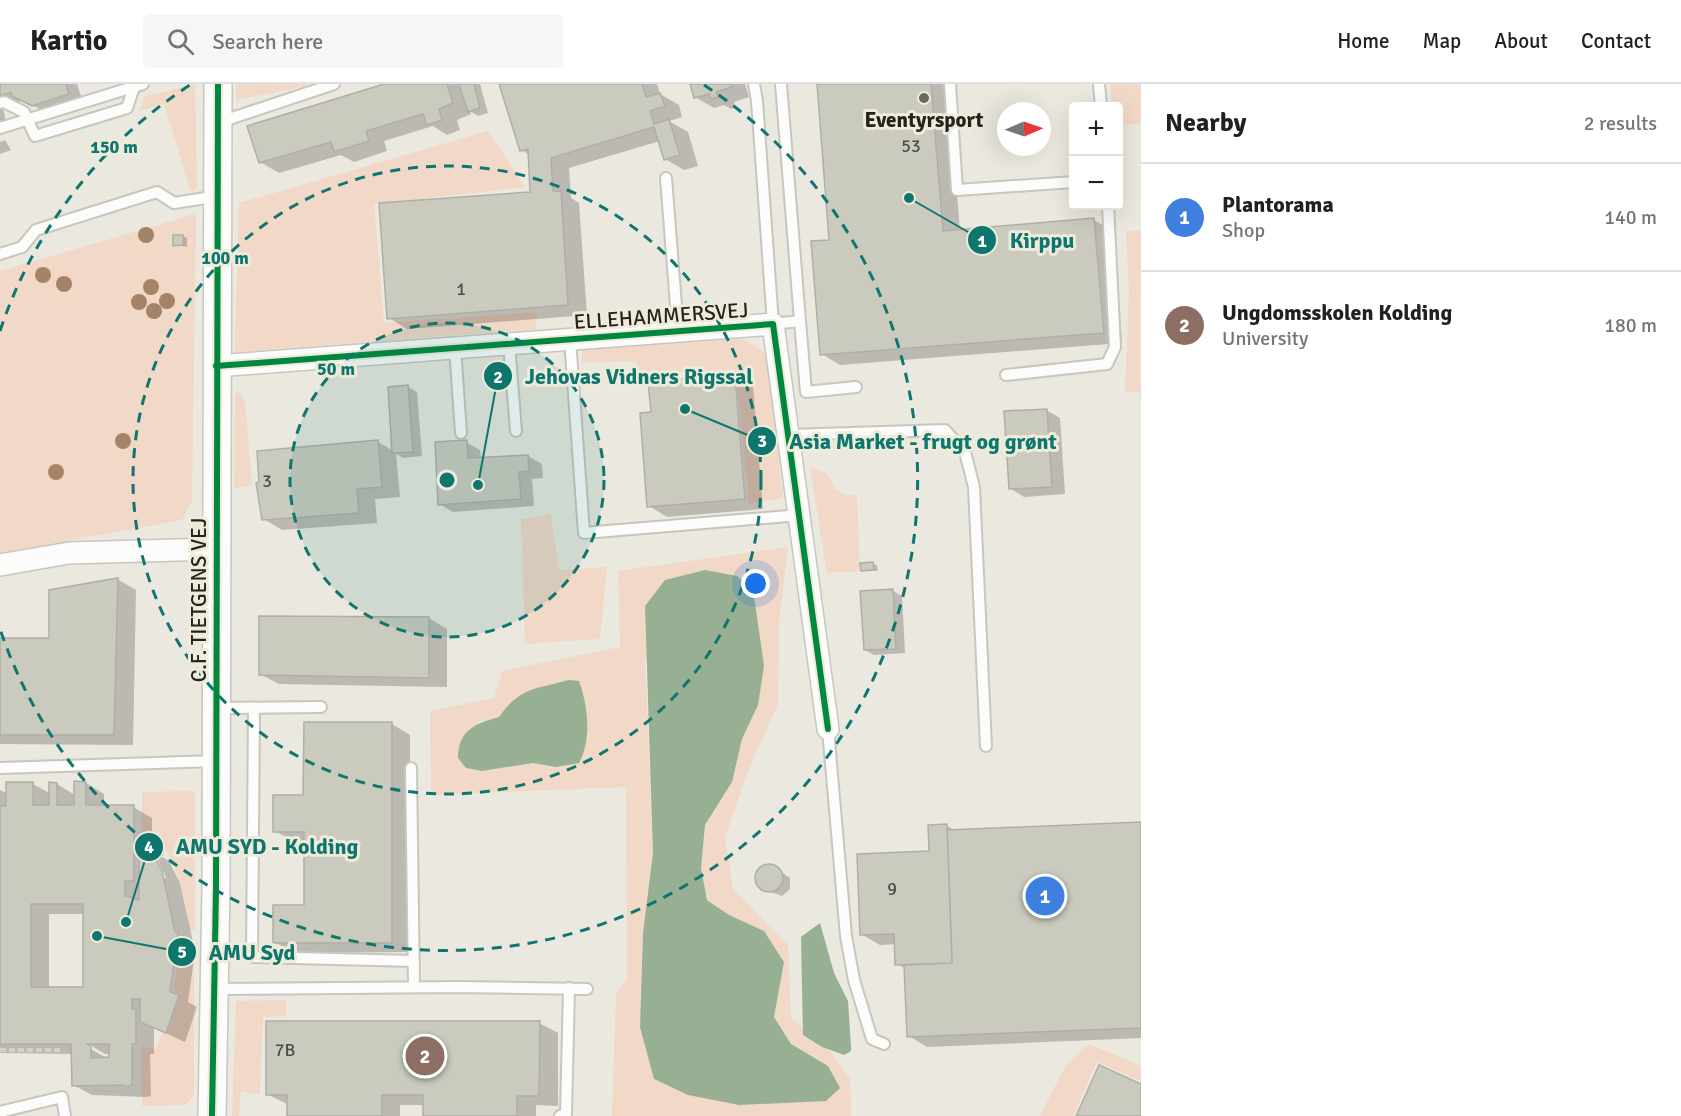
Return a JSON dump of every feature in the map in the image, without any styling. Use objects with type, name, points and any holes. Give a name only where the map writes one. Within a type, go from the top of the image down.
[{"type":"street","name":"C.F. TIETGENS VEJ","points":[[212,1116],[215,989],[218,84]]},
{"type":"street","name":"ELLEHAMMERSVEJ","points":[[216,366],[773,324],[828,729]]},
{"type":"street","points":[[0,565],[69,553],[215,549]]},
{"type":"lane","points":[[217,123],[334,84]]},
{"type":"lane","name":"ELLEHAMMERSVEJ","points":[[754,84],[773,324]]},
{"type":"lane","points":[[781,84],[806,392],[856,387]]},
{"type":"lane","points":[[950,84],[957,190],[1069,182]]},
{"type":"lane","points":[[1099,84],[1101,102]]},
{"type":"lane","points":[[0,128],[138,86]]},
{"type":"lane","points":[[0,103],[3,102],[24,112],[36,136],[127,108],[138,86]]},
{"type":"lane","points":[[666,178],[678,331]]},
{"type":"lane","points":[[0,254],[22,247],[36,230],[157,192],[174,203],[218,196]]},
{"type":"lane","points":[[1006,375],[1107,364],[1115,347],[1108,210]]},
{"type":"lane","points":[[773,324],[800,321]]},
{"type":"lane","points":[[570,339],[584,532],[800,515]]},
{"type":"lane","points":[[509,344],[516,431]]},
{"type":"lane","points":[[455,348],[461,433]]},
{"type":"lane","points":[[789,435],[945,430],[965,452],[974,487],[986,746]]},
{"type":"lane","points":[[215,708],[321,707]]},
{"type":"lane","points":[[254,708],[252,957],[414,962]]},
{"type":"lane","points":[[828,729],[846,936],[854,980],[872,1039],[884,1044]]},
{"type":"lane","points":[[0,768],[216,761]]},
{"type":"lane","points":[[411,768],[414,987]]},
{"type":"lane","points":[[215,989],[414,987],[587,989]]},
{"type":"lane","points":[[560,1116],[566,1114],[569,988]]},
{"type":"lane","points":[[0,1112],[62,1097],[65,1116]]},
{"type":"path","points":[[0,1050],[62,1050]]},
{"type":"shaded area","points":[[195,84],[197,187],[191,192],[164,104],[139,111],[144,97]]},
{"type":"shaded area","points":[[236,84],[305,84],[306,86],[236,100]]},
{"type":"shaded area","points":[[1110,84],[1141,84],[1141,123],[1123,125],[1123,102],[1112,102]]},
{"type":"shaded area","points":[[488,131],[525,187],[374,204],[384,323],[537,312],[536,329],[235,352],[239,203]]},
{"type":"shaded area","points":[[196,214],[192,501],[182,520],[0,553],[0,271]]},
{"type":"shaded area","points":[[1141,230],[1141,404],[1139,392],[1125,392],[1129,293],[1126,232]]},
{"type":"shaded area","points":[[743,339],[766,353],[783,498],[749,504],[736,370],[637,375],[636,361],[582,363],[582,350]]},
{"type":"shaded area","points":[[240,392],[245,400],[252,485],[234,489],[235,394]]},
{"type":"shaded area","points":[[810,467],[827,474],[835,489],[848,496],[857,494],[860,571],[827,573]]},
{"type":"shaded area","points":[[551,514],[559,570],[607,567],[600,639],[525,644],[521,519]]},
{"type":"shaded area","points":[[788,547],[779,623],[778,704],[748,771],[725,837],[733,889],[788,945],[791,1018],[831,1052],[850,1079],[851,1116],[612,1116],[616,995],[627,978],[626,787],[431,795],[430,711],[494,698],[502,671],[620,647],[618,571]],"holes":[[[645,658],[758,705],[742,739],[732,782],[705,825],[701,868],[708,900],[729,915],[764,931],[784,962],[774,1017],[791,1044],[828,1066],[640,1027],[643,933],[653,853]],[[499,717],[556,767],[533,763],[482,771],[466,768],[478,722]]]},
{"type":"shaded area","points":[[705,570],[737,576],[753,589],[764,666],[758,705],[742,739],[732,782],[705,825],[701,868],[707,900],[729,915],[764,931],[784,962],[774,1017],[791,1044],[828,1066],[840,1088],[826,1101],[739,1105],[688,1095],[654,1079],[640,1027],[643,933],[653,853],[645,606],[665,580]]},
{"type":"shaded area","points":[[569,680],[579,681],[585,701],[586,744],[579,763],[556,767],[533,763],[482,771],[466,768],[458,758],[461,741],[475,725],[499,717],[522,694]]},
{"type":"shaded area","points":[[192,791],[195,793],[195,930],[189,930],[177,872],[167,851],[153,841],[142,837],[142,792]]},
{"type":"shaded area","points":[[820,923],[834,973],[848,1001],[851,1051],[844,1055],[822,1047],[803,1035],[801,937]]},
{"type":"shaded area","points":[[194,941],[194,1095],[185,1105],[142,1106],[142,1047],[155,1049],[179,1000],[180,993],[174,991],[179,944]]},
{"type":"shaded area","points":[[286,1000],[286,1016],[263,1017],[260,1094],[241,1092],[239,1116],[232,1116],[236,1001]]},
{"type":"shaded area","points":[[1089,1044],[1141,1066],[1141,1081],[1097,1062],[1073,1116],[1040,1116],[1066,1065]]},
{"type":"building","points":[[0,84],[66,84],[69,94],[32,106],[12,96],[11,92],[0,96]]},
{"type":"building","points":[[384,84],[447,84],[453,103],[439,109],[442,120],[427,125],[423,114],[366,131],[369,141],[334,152],[331,142],[259,163],[247,126]]},
{"type":"building","points":[[459,84],[474,84],[480,108],[468,112]]},
{"type":"building","points":[[499,84],[642,84],[646,97],[660,93],[665,106],[650,111],[654,124],[669,119],[680,155],[664,160],[654,127],[551,158],[553,191],[561,191],[568,305],[387,319],[379,203],[530,192],[528,149],[520,151]]},
{"type":"building","points":[[690,84],[731,84],[732,87],[716,92],[718,97],[711,99],[709,94],[694,98]]},
{"type":"building","points":[[817,84],[931,84],[943,231],[1094,218],[1104,333],[820,355],[811,241],[829,240]]},
{"type":"building","points":[[173,235],[183,235],[183,245],[173,246]]},
{"type":"building","points":[[735,375],[745,499],[647,507],[640,413],[651,412],[648,382]]},
{"type":"building","points":[[408,385],[413,452],[392,453],[388,387]]},
{"type":"building","points":[[1047,409],[1052,487],[1009,489],[1004,411]]},
{"type":"building","points":[[378,440],[382,487],[357,489],[359,513],[262,520],[256,483],[259,482],[257,451]]},
{"type":"building","points":[[467,440],[468,458],[528,455],[529,471],[519,472],[521,499],[438,505],[435,442]]},
{"type":"building","points":[[873,562],[874,570],[861,571],[860,563]]},
{"type":"building","points":[[118,578],[114,735],[0,735],[0,638],[49,638],[49,590]]},
{"type":"building","points":[[893,589],[896,649],[864,650],[860,591]]},
{"type":"building","points":[[259,616],[429,617],[429,678],[259,675]]},
{"type":"building","points":[[304,722],[392,722],[392,943],[273,943],[273,905],[304,905],[304,832],[273,832],[273,795],[303,795]]},
{"type":"building","points":[[74,781],[86,782],[86,805],[134,805],[134,881],[125,881],[125,896],[139,900],[139,855],[151,849],[162,871],[175,932],[178,932],[170,992],[179,995],[166,1033],[140,1022],[140,999],[132,999],[132,1009],[136,1009],[136,1044],[132,1044],[132,1085],[127,1087],[124,1085],[72,1086],[71,1044],[0,1044],[0,806],[6,806],[6,782],[33,782],[33,805],[49,805],[49,782],[57,783],[57,805],[74,805]],"holes":[[[31,904],[83,904],[83,987],[31,987]],[[87,1044],[109,1044],[109,1057],[91,1058],[91,1047]]]},
{"type":"building","points":[[1141,822],[1141,1028],[907,1037],[904,965],[952,963],[947,830]]},
{"type":"building","points":[[947,824],[952,963],[895,965],[894,934],[860,935],[857,854],[929,851],[928,825]]},
{"type":"building","points":[[769,864],[779,868],[783,878],[779,888],[769,892],[759,888],[755,878],[759,868]]},
{"type":"building","points":[[266,1021],[540,1021],[539,1096],[517,1096],[517,1116],[423,1116],[423,1095],[382,1095],[382,1116],[287,1116],[287,1095],[266,1095]]},
{"type":"building","points":[[1099,1065],[1141,1084],[1141,1116],[1076,1116]]},
{"type":"cycle path","points":[[212,1116],[216,888],[218,84]]},
{"type":"cycle path","points":[[216,366],[773,324],[828,729]]},
{"type":"place","name":"Eventyrsport","points":[[924,98]]},
{"type":"place","name":"Kirppu","points":[[909,198]]},
{"type":"place","name":"Asia Market - frugt og grønt","points":[[685,409]]},
{"type":"place","name":"Jehovas Vidners Rigssal","points":[[478,485]]},
{"type":"place","name":"Plantorama","points":[[1045,896]]},
{"type":"place","name":"AMU SYD - Kolding","points":[[126,922]]},
{"type":"place","name":"AMU Syd","points":[[97,936]]},
{"type":"place","name":"Ungdomsskolen Kolding","points":[[425,1056]]}]
